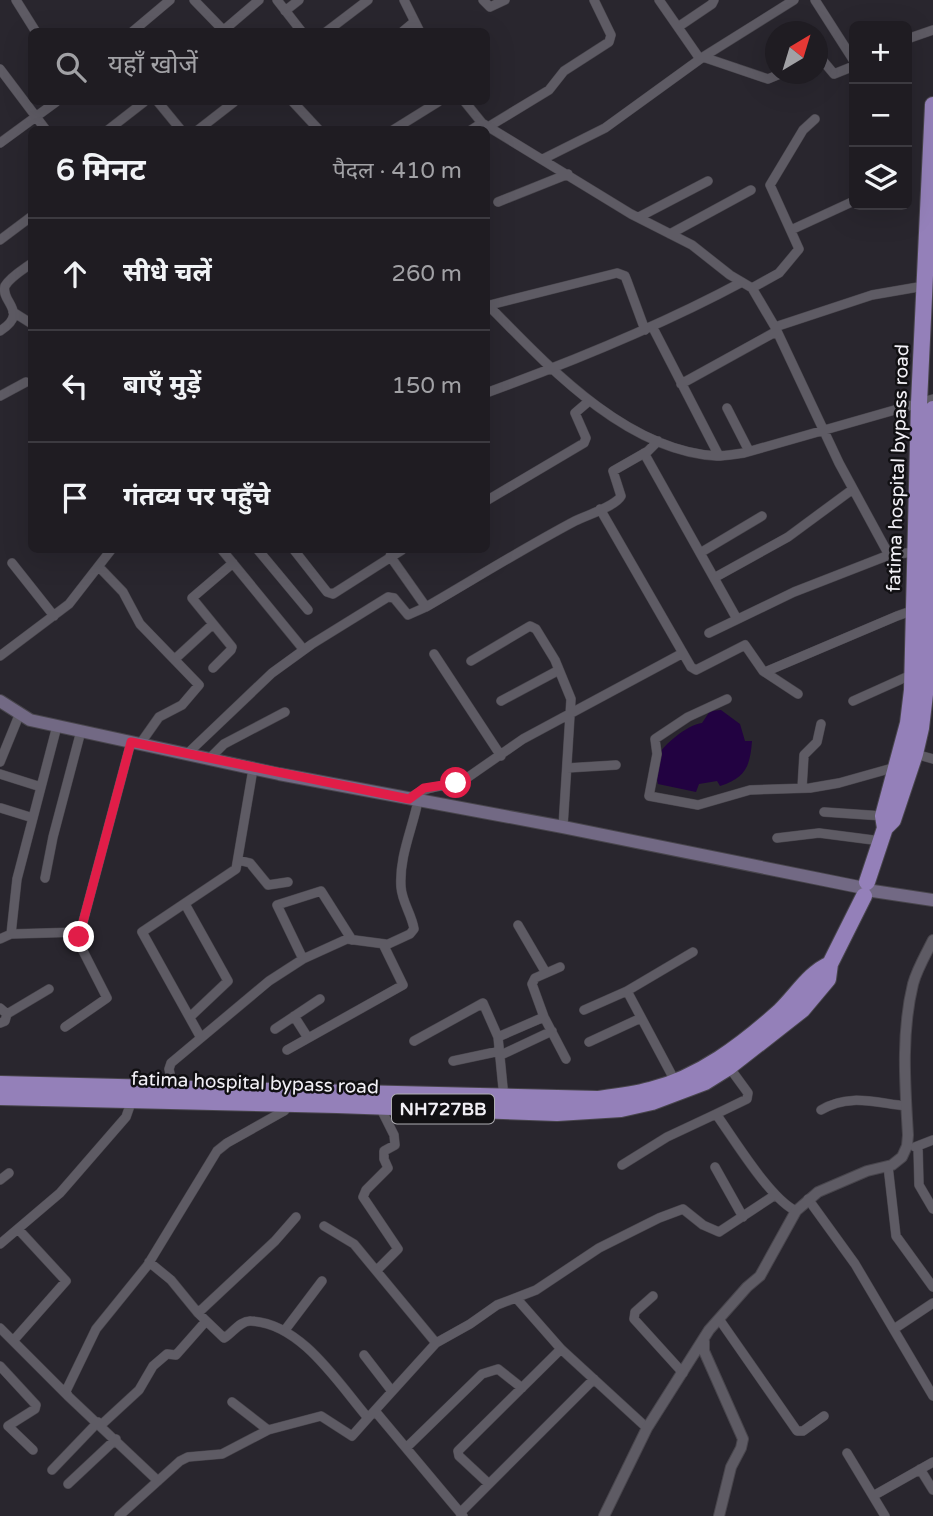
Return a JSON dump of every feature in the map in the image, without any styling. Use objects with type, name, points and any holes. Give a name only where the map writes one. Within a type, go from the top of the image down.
[{"type":"highway","name":"fatima hospital bypass road","points":[[883,829],[893,820],[915,754],[930,685],[930,625],[923,508],[928,404],[924,286],[933,105]]},
{"type":"highway","name":"fatima hospital bypass road","points":[[0,1097],[18,1091],[133,1093],[291,1104],[504,1097],[652,1102],[705,1082],[729,1067],[802,1010],[828,979],[830,964],[866,889],[908,723],[913,674],[915,552],[923,508]]},
{"type":"highway","name":"fatima hospital bypass road","points":[[133,1093],[173,1088],[557,1113],[625,1101],[702,1069],[758,1031],[794,999],[817,970],[830,964]]},
{"type":"highway","name":"fatima hospital bypass road","points":[[0,1084],[18,1091]]},
{"type":"main road","points":[[0,701],[30,720],[253,769],[933,900]]},
{"type":"street","points":[[16,0],[34,28]]},
{"type":"street","points":[[137,28],[170,0]]},
{"type":"street","points":[[194,0],[221,28]]},
{"type":"street","points":[[227,28],[259,0]]},
{"type":"street","points":[[277,0],[299,28]]},
{"type":"street","points":[[285,11],[299,0]]},
{"type":"street","points":[[331,28],[368,0]]},
{"type":"street","points":[[404,0],[418,28]]},
{"type":"street","points":[[483,0],[490,7],[505,0]]},
{"type":"street","points":[[468,105],[485,125],[549,90],[564,71],[609,42],[611,35],[594,0]]},
{"type":"street","points":[[659,0],[702,58],[765,78]]},
{"type":"street","points":[[678,27],[714,0]]},
{"type":"street","points":[[543,159],[605,128],[702,58],[794,0]]},
{"type":"street","points":[[816,0],[849,55]]},
{"type":"street","points":[[407,28],[414,22]]},
{"type":"street","points":[[912,37],[933,30]]},
{"type":"street","points":[[828,67],[834,74],[849,66]]},
{"type":"street","points":[[0,69],[43,126]]},
{"type":"street","points":[[0,88],[9,80]]},
{"type":"street","points":[[0,143],[51,105]]},
{"type":"street","points":[[113,126],[140,105]]},
{"type":"street","points":[[160,105],[178,126]]},
{"type":"street","points":[[203,126],[230,105]]},
{"type":"street","points":[[296,105],[315,126]]},
{"type":"street","points":[[399,126],[433,105]]},
{"type":"street","points":[[752,288],[779,273],[798,252],[799,246],[771,185],[803,130],[816,120]]},
{"type":"street","points":[[490,128],[639,218],[692,245],[730,275],[752,288],[776,329],[823,430],[889,555]]},
{"type":"street","points":[[498,202],[568,174]]},
{"type":"street","points":[[639,218],[708,181]]},
{"type":"street","points":[[670,233],[751,190]]},
{"type":"street","points":[[791,230],[849,203]]},
{"type":"street","points":[[0,240],[28,219]]},
{"type":"street","points":[[28,266],[4,289],[13,312],[28,321]]},
{"type":"street","points":[[490,304],[617,273],[625,276],[649,328],[719,456]]},
{"type":"street","points":[[490,392],[553,369],[681,315],[742,282]]},
{"type":"street","points":[[681,384],[776,329],[872,295],[924,286]]},
{"type":"street","points":[[490,308],[589,401],[658,441],[691,451],[719,456],[749,451],[928,404]]},
{"type":"street","points":[[0,331],[11,321],[13,312]]},
{"type":"street","points":[[0,396],[26,382]]},
{"type":"street","points":[[490,498],[584,443],[586,438],[575,413],[589,401]]},
{"type":"street","points":[[727,408],[749,451]]},
{"type":"street","points":[[390,597],[394,598],[408,615],[503,563],[524,548],[618,501],[621,496],[612,474],[615,468],[644,453],[658,441]]},
{"type":"street","points":[[644,453],[737,620]]},
{"type":"street","points":[[714,578],[788,537],[853,489]]},
{"type":"street","points":[[600,509],[691,667],[696,670],[745,645],[765,672],[798,694]]},
{"type":"street","points":[[700,553],[762,516]]},
{"type":"street","points":[[709,633],[794,592],[889,555],[915,552]]},
{"type":"street","points":[[0,656],[73,600],[109,553]]},
{"type":"street","points":[[225,553],[304,650]]},
{"type":"street","points":[[260,553],[308,610]]},
{"type":"street","points":[[297,553],[330,593],[338,592],[396,553]]},
{"type":"street","points":[[390,556],[426,607]]},
{"type":"street","points":[[12,563],[54,616]]},
{"type":"street","points":[[213,668],[232,648],[193,596],[233,563]]},
{"type":"street","points":[[65,1027],[107,998],[81,947],[80,932],[135,743],[159,717],[179,707],[198,687],[198,683],[140,624],[124,592],[99,567]]},
{"type":"street","points":[[187,754],[254,689],[304,650],[409,583]]},
{"type":"street","points":[[765,672],[914,610]]},
{"type":"street","points":[[175,659],[213,624]]},
{"type":"street","points":[[471,661],[533,626],[559,670],[571,699],[563,827]]},
{"type":"street","points":[[173,1088],[169,1069],[171,1063],[269,981],[303,959],[347,939],[385,944],[411,934],[414,929],[401,887],[403,849],[412,828],[414,800],[424,788],[464,780],[523,739],[683,653]]},
{"type":"street","points":[[434,654],[500,756]]},
{"type":"street","points":[[501,701],[559,670]]},
{"type":"street","points":[[853,701],[913,674]]},
{"type":"street","points":[[727,699],[688,717],[655,739],[657,754],[649,796],[698,805],[750,790],[839,783],[896,767]]},
{"type":"street","points":[[209,759],[224,744],[285,712]]},
{"type":"street","points":[[0,762],[20,713]]},
{"type":"street","points":[[802,788],[804,755],[817,741],[821,724]]},
{"type":"street","points":[[11,934],[15,885],[57,726]]},
{"type":"street","points":[[45,878],[81,731]]},
{"type":"street","points":[[915,754],[933,759]]},
{"type":"street","points":[[567,768],[616,765]]},
{"type":"street","points":[[201,1038],[142,932],[232,873],[238,860],[253,769]]},
{"type":"street","points":[[0,774],[41,787]]},
{"type":"street","points":[[1,808],[33,818]]},
{"type":"street","points":[[824,812],[883,829]]},
{"type":"street","points":[[777,838],[819,832],[883,829]]},
{"type":"street","points":[[238,860],[250,863],[268,885],[288,882]]},
{"type":"street","points":[[303,959],[277,905],[321,891],[352,940]]},
{"type":"street","points":[[185,904],[228,981],[190,1017]]},
{"type":"street","points":[[518,925],[545,973]]},
{"type":"street","points":[[0,939],[11,934],[80,932]]},
{"type":"street","points":[[933,940],[914,982],[909,1008],[901,1105],[919,1185],[933,1209]]},
{"type":"street","points":[[287,1050],[401,987],[402,983],[383,948],[385,944]]},
{"type":"street","points":[[584,1010],[627,991],[693,952]]},
{"type":"street","points":[[560,967],[535,978],[532,984],[544,1017],[566,1059]]},
{"type":"street","points":[[0,1023],[5,1021],[4,1011],[49,989]]},
{"type":"street","points":[[627,991],[675,1081]]},
{"type":"street","points":[[275,1029],[320,999]]},
{"type":"street","points":[[414,1041],[480,1003],[485,1005],[498,1037],[504,1097]]},
{"type":"street","points":[[295,1016],[308,1038]]},
{"type":"street","points":[[498,1037],[544,1017]]},
{"type":"street","points":[[589,1042],[641,1018]]},
{"type":"street","points":[[453,1061],[501,1053],[552,1031]]},
{"type":"street","points":[[622,1165],[667,1137],[749,1096],[729,1067]]},
{"type":"street","points":[[0,1244],[60,1193],[127,1117],[133,1093]]},
{"type":"street","points":[[821,1110],[839,1100],[850,1099],[901,1105]]},
{"type":"street","points":[[376,1101],[394,1135],[395,1144],[384,1151],[388,1168],[366,1190],[363,1197],[398,1249],[377,1270]]},
{"type":"street","points":[[68,1396],[66,1391],[96,1329],[149,1262],[217,1151],[284,1111],[291,1104]]},
{"type":"street","points":[[716,1114],[775,1195],[787,1207],[796,1211]]},
{"type":"street","points":[[604,1516],[647,1428],[709,1331],[760,1276],[796,1211],[818,1192],[867,1171],[888,1166],[912,1147],[933,1140]]},
{"type":"street","points":[[888,1166],[896,1236],[933,1287]]},
{"type":"street","points":[[715,1167],[743,1217]]},
{"type":"street","points":[[0,1180],[9,1173]]},
{"type":"street","points":[[119,1516],[180,1461],[188,1457],[222,1454],[268,1430],[321,1416],[352,1436],[436,1343],[497,1305],[536,1290],[599,1248],[680,1209],[719,1232],[775,1195]]},
{"type":"street","points":[[808,1199],[855,1264],[933,1396]]},
{"type":"street","points":[[198,1313],[296,1217]]},
{"type":"street","points":[[324,1226],[354,1244],[436,1343]]},
{"type":"street","points":[[13,1341],[66,1281],[18,1229]]},
{"type":"street","points":[[149,1262],[171,1280],[198,1313],[225,1338],[241,1325],[251,1321],[277,1325],[285,1330],[312,1352],[406,1448],[462,1514],[594,1379]]},
{"type":"street","points":[[285,1330],[322,1281]]},
{"type":"street","points":[[653,1296],[635,1312],[634,1319],[683,1373]]},
{"type":"street","points":[[517,1299],[561,1349],[647,1428]]},
{"type":"street","points":[[894,1329],[933,1303]]},
{"type":"street","points":[[719,1319],[797,1430],[803,1431],[824,1416]]},
{"type":"street","points":[[52,1470],[99,1423],[139,1390],[153,1366],[167,1354],[176,1355],[206,1321]]},
{"type":"street","points":[[0,1328],[158,1481]]},
{"type":"street","points":[[704,1340],[705,1351],[743,1439],[731,1467],[719,1516]]},
{"type":"street","points":[[489,1484],[457,1454],[561,1349]]},
{"type":"street","points":[[364,1354],[391,1390]]},
{"type":"street","points":[[0,1366],[36,1407],[4,1425],[33,1450]]},
{"type":"street","points":[[406,1448],[481,1374],[498,1369],[522,1388]]},
{"type":"street","points":[[232,1402],[268,1430]]},
{"type":"street","points":[[68,1484],[116,1439]]},
{"type":"street","points":[[847,1453],[885,1516]]},
{"type":"street","points":[[873,1496],[933,1462]]},
{"type":"street","points":[[920,1469],[933,1490]]},
{"type":"shaded area","points":[[721,710],[740,724],[745,741],[752,741],[748,764],[741,775],[720,786],[717,781],[699,784],[696,792],[658,784],[655,762],[667,744],[682,732],[702,723],[710,711]]},
{"type":"route","points":[[79,937],[131,742],[409,799],[424,788],[456,783]]}]
